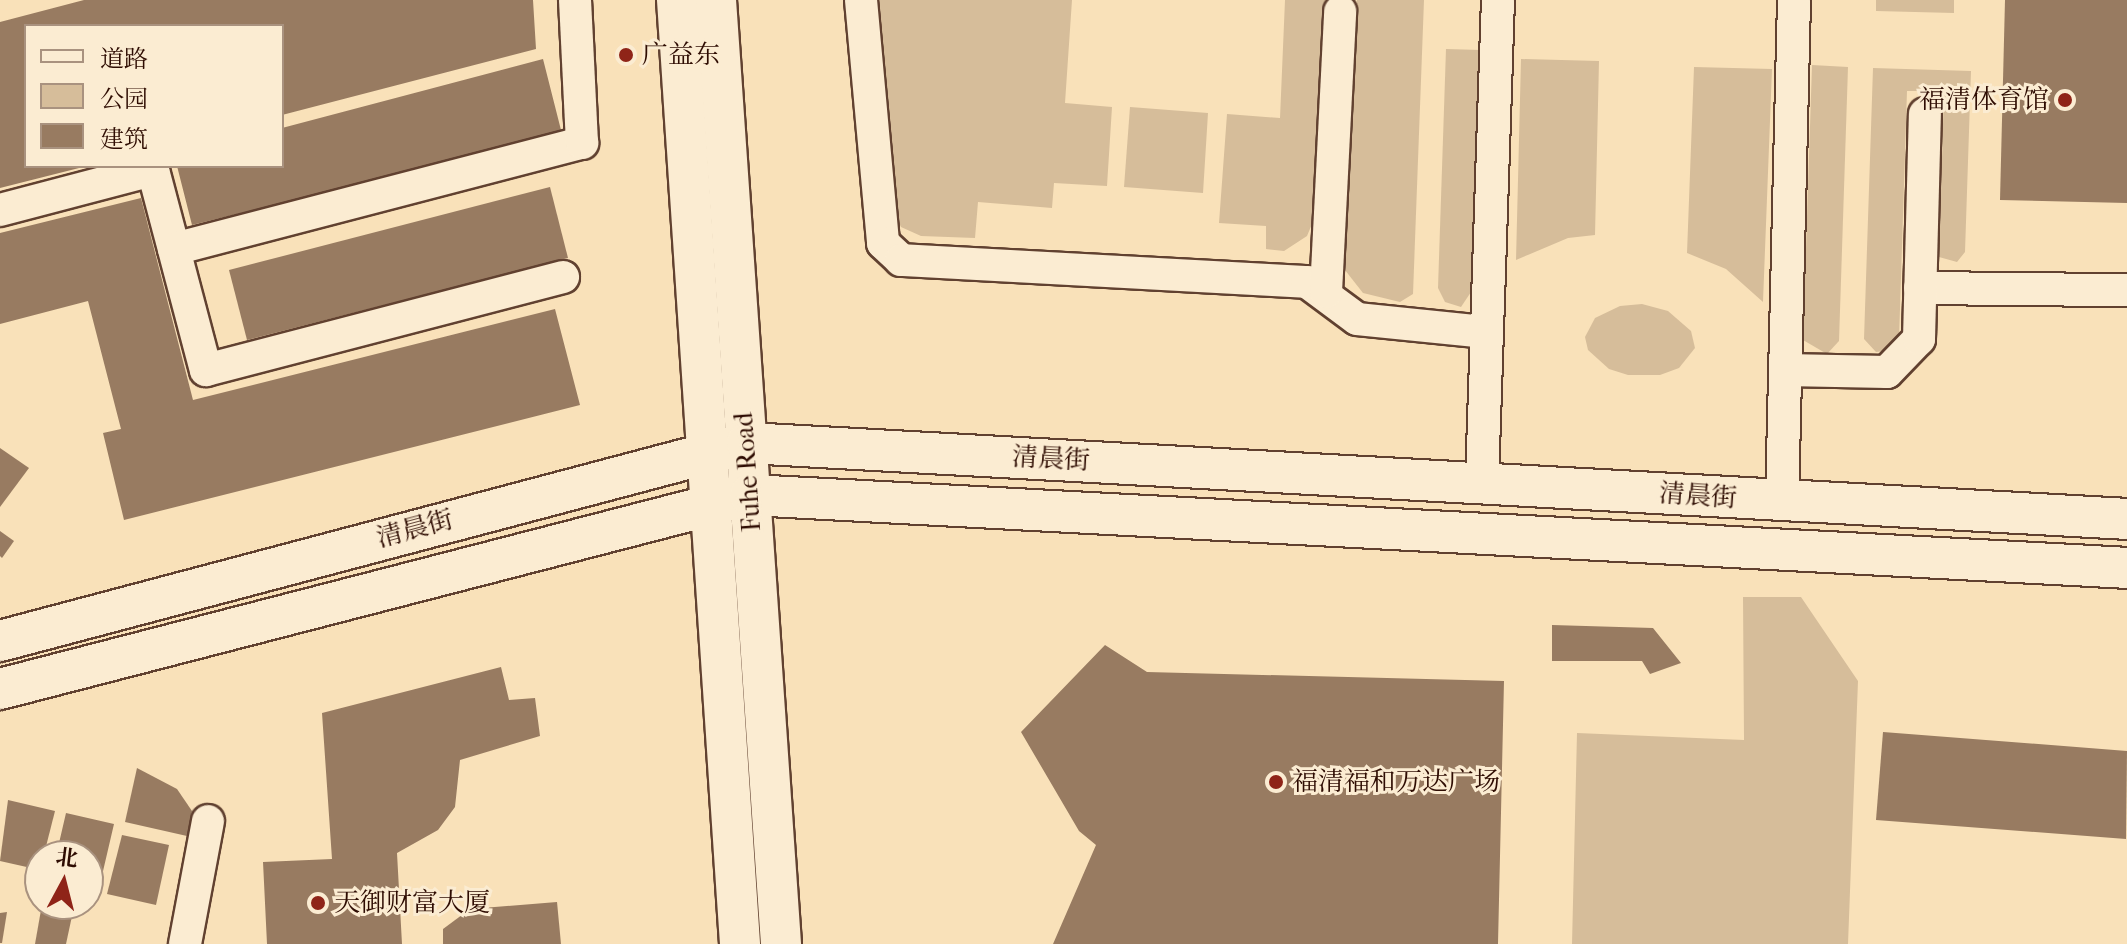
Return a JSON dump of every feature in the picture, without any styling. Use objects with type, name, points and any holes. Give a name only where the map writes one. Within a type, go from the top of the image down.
[{"type":"street","points":[[174,249],[582,143],[575,0]]},
{"type":"street","name":"Fuhe Road","points":[[677,0],[740,944]]},
{"type":"street","name":"Fuhe Road","points":[[716,0],[781,944]]},
{"type":"street","points":[[861,0],[883,243],[891,254],[901,260],[1307,282],[1326,292],[1357,319],[1486,332]]},
{"type":"street","points":[[1482,481],[1498,0]]},
{"type":"street","points":[[1782,502],[1794,0]]},
{"type":"street","points":[[1326,292],[1340,11]]},
{"type":"street","points":[[1785,370],[1887,372],[1919,339],[1925,114]]},
{"type":"street","points":[[0,210],[153,170],[206,370],[563,277]]},
{"type":"street","points":[[1920,288],[2127,290]]},
{"type":"street","name":"清晨街","points":[[0,641],[708,450],[747,443],[1482,481],[1782,502],[2127,519]]},
{"type":"street","name":"清晨街","points":[[0,689],[750,495],[2127,568]]},
{"type":"street","points":[[185,944],[208,821]]},
{"type":"green space","points":[[878,0],[1072,0],[1065,103],[1112,107],[1107,186],[1054,183],[1052,208],[978,202],[975,238],[921,236],[901,227],[893,211]]},
{"type":"green space","points":[[1285,0],[1325,0],[1312,224],[1307,236],[1284,251],[1266,249],[1266,226],[1219,223],[1227,114],[1280,118]]},
{"type":"green space","points":[[1357,0],[1424,0],[1413,294],[1400,302],[1363,293],[1341,265]]},
{"type":"green space","points":[[1876,0],[1954,0],[1954,13],[1876,11]]},
{"type":"green space","points":[[1446,49],[1481,50],[1473,289],[1461,307],[1445,302],[1438,288]]},
{"type":"green space","points":[[1521,59],[1599,61],[1595,235],[1568,238],[1516,260]]},
{"type":"green space","points":[[1812,65],[1848,67],[1839,341],[1827,354],[1803,340]]},
{"type":"green space","points":[[1694,67],[1772,69],[1763,302],[1726,269],[1687,253]]},
{"type":"green space","points":[[1873,68],[1971,71],[1965,252],[1957,262],[1939,257],[1944,91],[1907,91],[1899,340],[1885,351],[1876,352],[1864,339]]},
{"type":"green space","points":[[1130,107],[1208,113],[1203,193],[1124,187]]},
{"type":"green space","points":[[1642,304],[1668,311],[1691,331],[1695,348],[1679,368],[1660,375],[1628,375],[1609,369],[1588,350],[1585,337],[1595,318],[1620,306]]},
{"type":"green space","points":[[1743,597],[1801,597],[1858,681],[1848,944],[1572,944],[1577,733],[1744,740]]},
{"type":"building","points":[[84,0],[533,0],[536,49],[284,114],[284,24],[24,24],[24,168],[79,168],[0,188],[0,22]]},
{"type":"building","name":"福清体育馆","points":[[2005,0],[2127,0],[2127,203],[2000,200]]},
{"type":"building","points":[[543,59],[562,134],[192,225],[178,168],[284,168],[284,127]]},
{"type":"building","points":[[550,187],[568,258],[247,340],[229,270]]},
{"type":"building","points":[[141,198],[193,400],[555,309],[580,405],[124,520],[103,433],[121,429],[88,301],[0,324],[0,233]]},
{"type":"building","points":[[0,448],[29,468],[0,507]]},
{"type":"building","points":[[0,531],[14,541],[2,558],[0,556]]},
{"type":"building","points":[[1552,625],[1653,628],[1681,663],[1650,674],[1642,661],[1552,661]]},
{"type":"building","name":"福清福和万达广场","points":[[1105,645],[1147,672],[1504,681],[1498,944],[1053,944],[1096,845],[1079,831],[1021,732]]},
{"type":"building","points":[[501,667],[509,700],[535,698],[540,736],[460,760],[455,807],[438,830],[397,853],[402,944],[267,944],[263,862],[332,859],[322,713]]},
{"type":"building","points":[[1883,732],[2127,751],[2126,839],[1876,820]]},
{"type":"building","points":[[137,768],[177,789],[192,811],[187,836],[125,822]]},
{"type":"building","points":[[8,800],[55,811],[48,840],[24,840],[24,866],[0,861]]},
{"type":"building","points":[[66,813],[114,824],[104,867],[104,840],[60,840]]},
{"type":"building","points":[[122,835],[169,845],[156,905],[107,894]]},
{"type":"building","points":[[557,902],[561,944],[443,944],[443,929],[470,909]]},
{"type":"building","points":[[7,912],[2,943],[0,943],[0,913]]},
{"type":"building","points":[[39,920],[71,920],[66,944],[35,944]]},
{"type":"place","name":"广益东","points":[[626,55]]},
{"type":"place","name":"福清体育馆","points":[[2065,100]]},
{"type":"place","name":"福清福和万达广场","points":[[1276,782]]},
{"type":"place","name":"天御财富大厦","points":[[318,903]]}]
